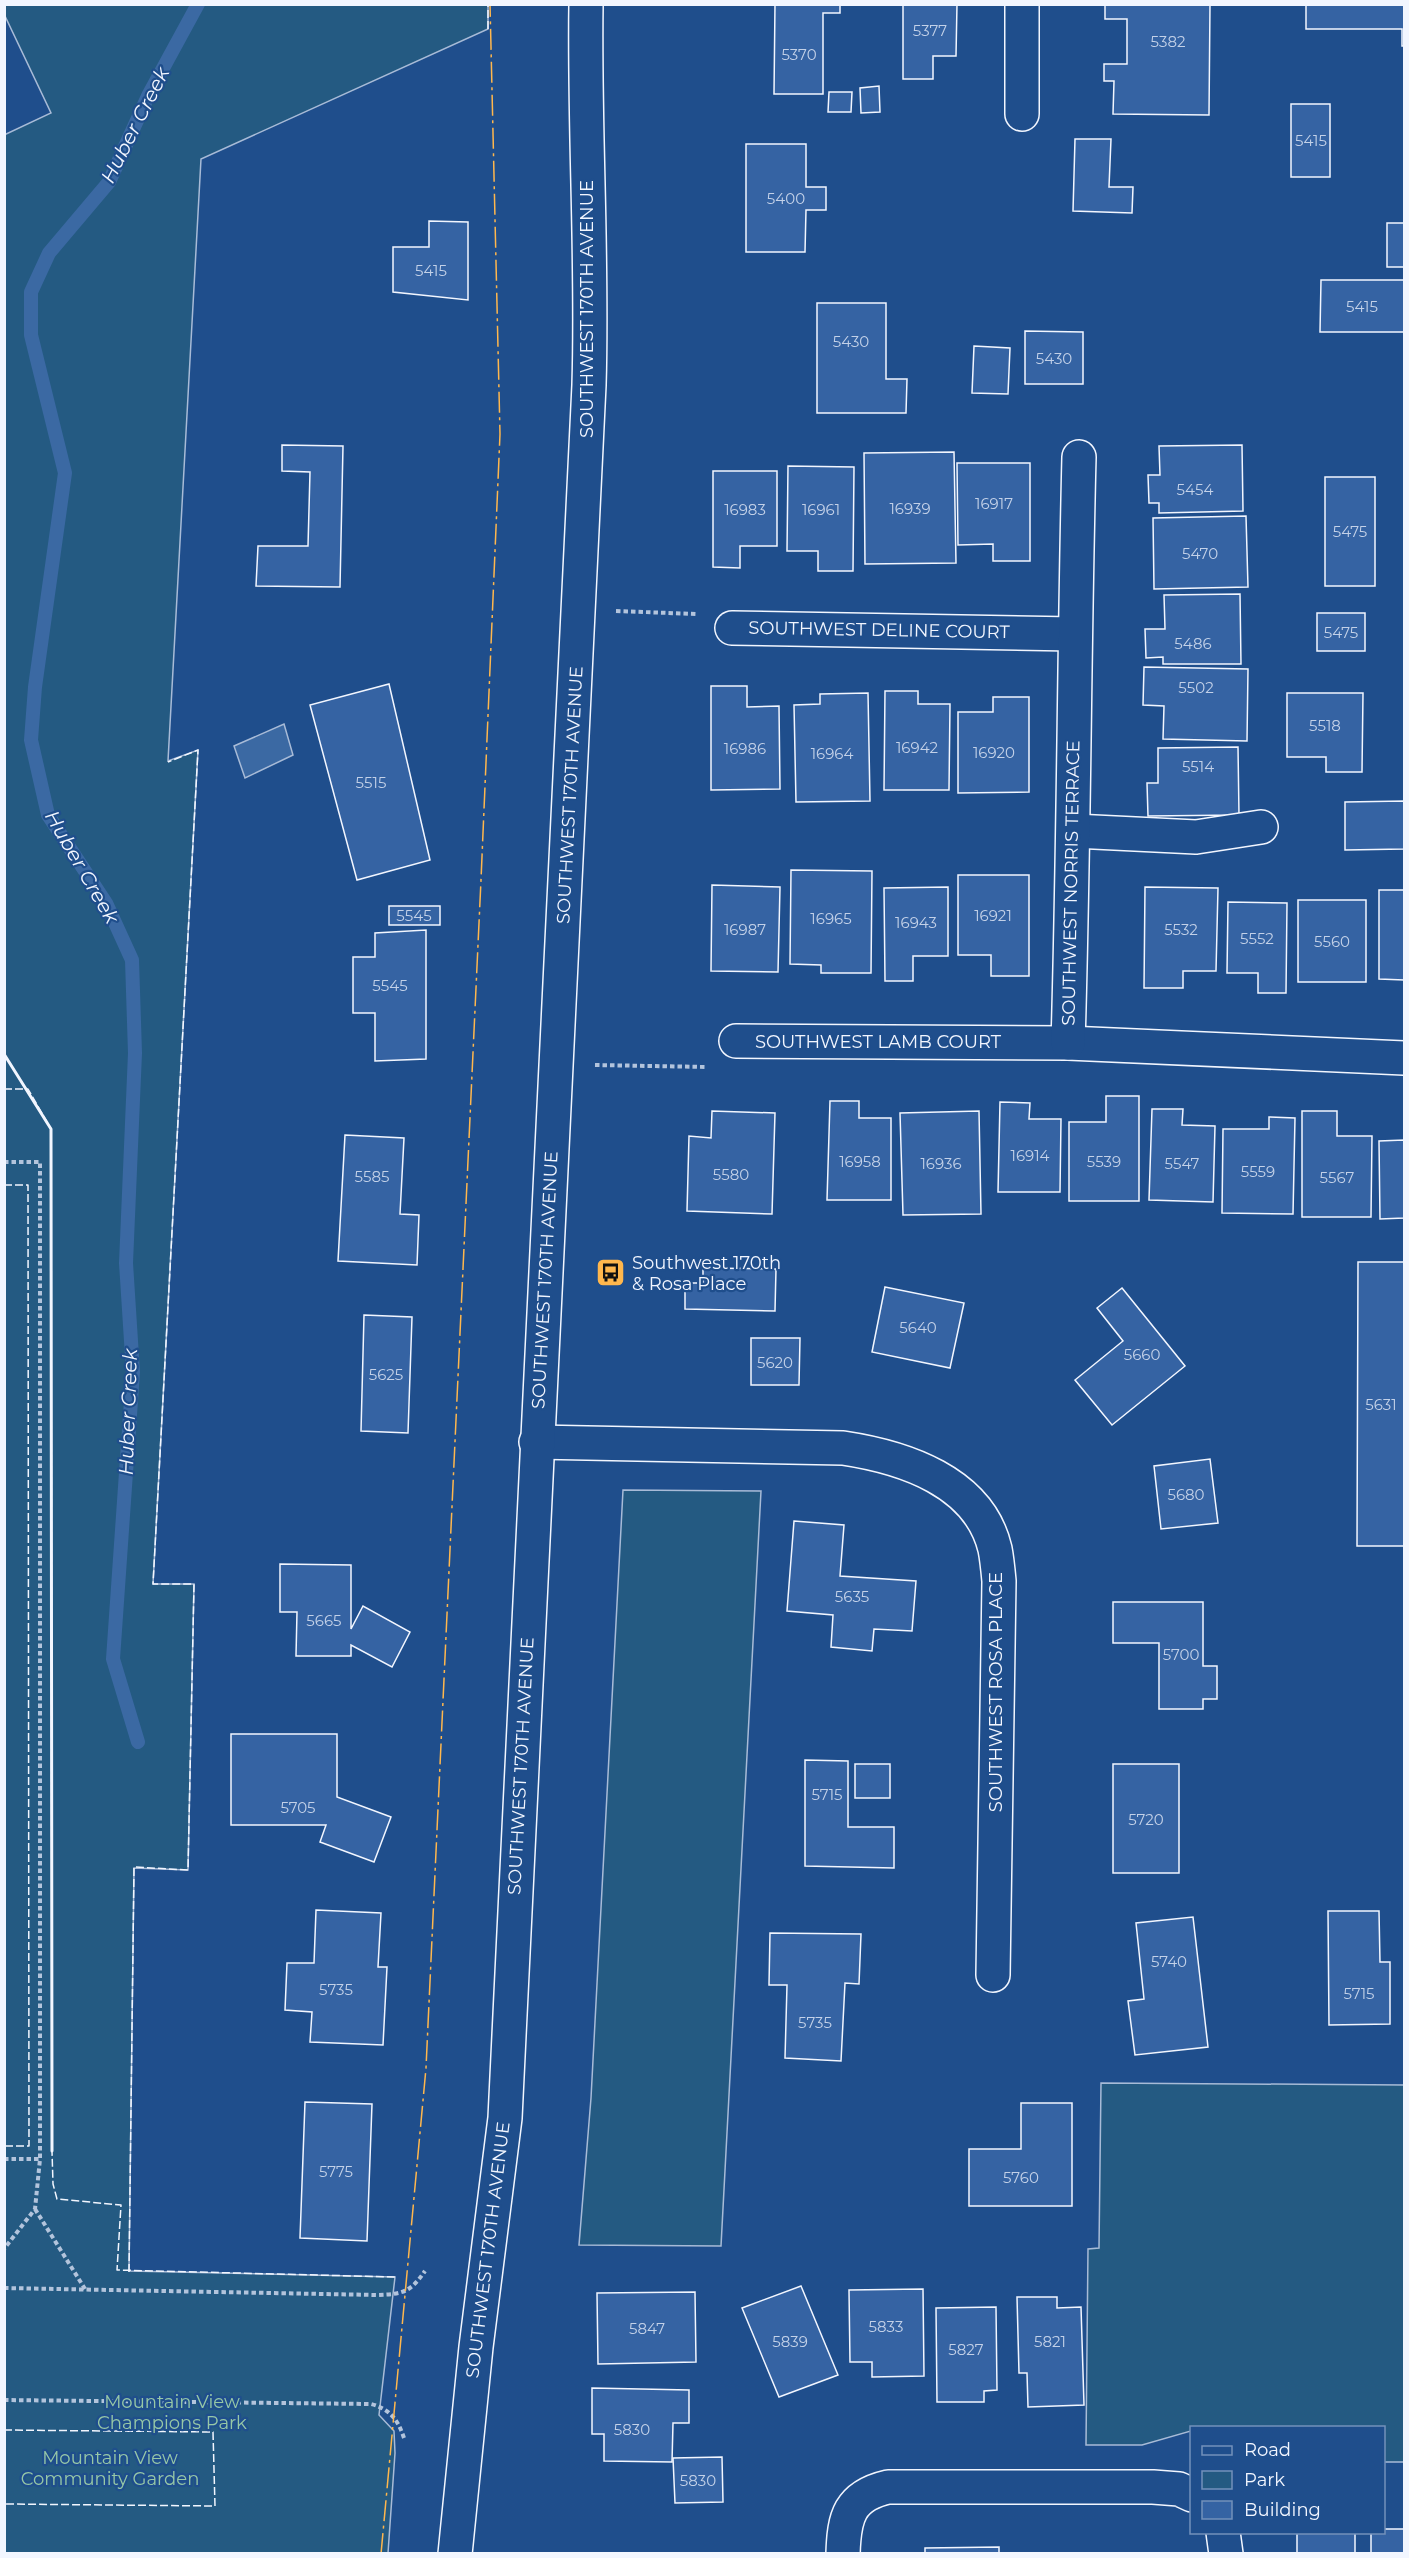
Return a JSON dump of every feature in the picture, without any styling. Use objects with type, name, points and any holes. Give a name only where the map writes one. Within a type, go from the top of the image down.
[{"type":"street","name":"SOUTHWEST 170TH AVENUE","points":[[455,2553],[476,2347],[505,2118],[536,1442],[580,611],[591,333],[585,111],[585,4]]},
{"type":"street","points":[[1022,4],[1022,114]]},
{"type":"street","name":"SOUTHWEST NORRIS TERRACE","points":[[1079,457],[1074,634],[1074,831],[1068,1043],[1404,1058]]},
{"type":"street","name":"SOUTHWEST DELINE COURT","points":[[732,628],[1074,634]]},
{"type":"street","points":[[1074,831],[1196,837],[1261,827]]},
{"type":"street","name":"SOUTHWEST LAMB COURT","points":[[735,1041],[1068,1043]]},
{"type":"street","name":"SOUTHWEST ROSA PLACE","points":[[536,1442],[843,1448],[876,1453],[918,1467],[955,1488],[982,1521],[995,1547],[999,1581],[993,1975]]},
{"type":"street","points":[[843,2553],[847,2516],[867,2487],[1153,2487],[1179,2489],[1190,2494]]},
{"type":"street","points":[[1223,2534],[1226,2553]]},
{"type":"path","name":"SOUTHWEST DELINE COURT","points":[[580,611],[707,614],[732,628]]},
{"type":"path","name":"SOUTHWEST LAMB COURT","points":[[556,1065],[707,1068],[726,1055],[735,1041]]},
{"type":"path","points":[[4,1162],[40,1162],[40,2159],[35,2209],[4,2249]]},
{"type":"path","points":[[4,2159],[40,2159]]},
{"type":"path","points":[[35,2209],[85,2289]]},
{"type":"path","points":[[4,2288],[402,2294],[417,2283],[424,2271]]},
{"type":"path","points":[[4,2400],[371,2404],[382,2407],[393,2416],[404,2438]]},
{"type":"green space","name":"Mountain View Champions Park","points":[[5,4],[488,5],[488,29],[201,159],[168,761],[198,750],[153,1584],[194,1584],[188,1870],[134,1868],[129,2271],[395,2277],[379,2415],[394,2431],[395,2453],[388,2553],[5,2553],[4,135],[51,113],[5,16]]},
{"type":"green space","points":[[623,1490],[761,1491],[721,2246],[579,2245],[591,2098]]},
{"type":"green space","points":[[1101,2083],[1404,2085],[1404,2462],[1385,2462],[1385,2426],[1190,2426],[1190,2431],[1142,2445],[1086,2445],[1088,2249],[1099,2248]]},
{"type":"shaded area","points":[[284,724],[293,755],[245,778],[234,746]]},
{"type":"building","points":[[775,4],[840,4],[840,13],[823,13],[823,94],[774,94]]},
{"type":"building","points":[[903,4],[957,4],[956,56],[933,56],[933,79],[903,79]]},
{"type":"building","points":[[1105,4],[1210,4],[1209,115],[1113,114],[1114,81],[1104,81],[1104,64],[1127,64],[1127,19],[1105,19]]},
{"type":"building","points":[[1306,4],[1404,4],[1404,46],[1402,46],[1402,29],[1306,29]]},
{"type":"building","points":[[879,86],[880,112],[861,113],[860,88]]},
{"type":"building","points":[[829,92],[852,92],[851,112],[828,112]]},
{"type":"building","points":[[1291,104],[1330,104],[1330,177],[1291,177]]},
{"type":"building","points":[[1075,139],[1111,139],[1109,187],[1133,187],[1132,213],[1073,211]]},
{"type":"building","points":[[746,144],[806,144],[806,187],[826,187],[826,210],[806,210],[805,252],[746,252]]},
{"type":"building","points":[[429,221],[468,222],[468,300],[393,292],[393,247],[429,247]]},
{"type":"building","points":[[1387,223],[1404,223],[1404,267],[1387,267]]},
{"type":"building","points":[[1321,280],[1404,280],[1404,332],[1320,332]]},
{"type":"building","points":[[817,303],[886,303],[886,379],[907,379],[906,413],[817,413]]},
{"type":"building","points":[[1025,331],[1083,332],[1083,384],[1025,384]]},
{"type":"building","points":[[974,346],[1010,348],[1008,394],[972,393]]},
{"type":"building","points":[[282,445],[343,446],[340,587],[256,586],[258,546],[308,546],[310,472],[282,471]]},
{"type":"building","points":[[1242,445],[1243,511],[1159,513],[1159,503],[1149,503],[1148,475],[1160,475],[1159,446]]},
{"type":"building","points":[[954,452],[956,563],[865,564],[864,453]]},
{"type":"building","points":[[957,463],[1030,463],[1030,561],[993,561],[993,544],[958,545]]},
{"type":"building","points":[[788,466],[854,467],[853,571],[818,571],[818,551],[787,551]]},
{"type":"building","points":[[713,471],[777,471],[777,546],[740,546],[740,568],[713,567]]},
{"type":"building","points":[[1325,477],[1375,477],[1375,586],[1325,586]]},
{"type":"building","points":[[1246,516],[1248,587],[1154,589],[1153,518]]},
{"type":"building","points":[[1240,594],[1241,664],[1163,664],[1163,657],[1146,658],[1145,629],[1165,629],[1164,595]]},
{"type":"building","points":[[1317,613],[1365,613],[1365,651],[1317,651]]},
{"type":"building","points":[[1144,667],[1248,669],[1247,741],[1163,739],[1164,706],[1143,705]]},
{"type":"building","points":[[389,684],[430,860],[357,880],[310,705]]},
{"type":"building","points":[[711,686],[747,686],[747,707],[779,706],[780,789],[711,790]]},
{"type":"building","points":[[885,691],[918,691],[918,704],[950,704],[949,790],[884,790]]},
{"type":"building","points":[[868,693],[870,801],[796,802],[794,705],[820,704],[820,694]]},
{"type":"building","points":[[1287,693],[1363,693],[1362,772],[1326,772],[1326,757],[1287,757]]},
{"type":"building","points":[[993,697],[1029,697],[1029,792],[958,793],[958,712],[993,712]]},
{"type":"building","points":[[1238,747],[1239,815],[1148,816],[1147,783],[1158,783],[1158,748]]},
{"type":"building","points":[[1404,801],[1404,849],[1345,850],[1345,802]]},
{"type":"building","points":[[791,870],[872,871],[871,973],[821,973],[821,965],[790,964]]},
{"type":"building","points":[[958,875],[1029,875],[1029,976],[991,976],[991,955],[958,955]]},
{"type":"building","points":[[712,885],[780,887],[778,972],[711,971]]},
{"type":"building","points":[[948,887],[948,956],[913,956],[913,981],[885,981],[884,888]]},
{"type":"building","points":[[1145,887],[1218,888],[1216,971],[1183,971],[1183,988],[1144,988]]},
{"type":"building","points":[[1379,890],[1404,890],[1404,980],[1379,979]]},
{"type":"building","points":[[1298,900],[1366,900],[1366,982],[1298,982]]},
{"type":"building","points":[[1228,902],[1287,903],[1286,993],[1258,993],[1258,973],[1227,973]]},
{"type":"building","points":[[389,906],[440,906],[440,925],[389,925]]},
{"type":"building","points":[[426,930],[426,1059],[375,1061],[375,1013],[353,1013],[353,957],[375,957],[375,933]]},
{"type":"building","points":[[1106,1096],[1139,1096],[1139,1201],[1069,1201],[1069,1122],[1106,1122]]},
{"type":"building","points":[[830,1101],[859,1101],[859,1118],[891,1118],[891,1200],[827,1200]]},
{"type":"building","points":[[1000,1102],[1030,1103],[1029,1119],[1061,1119],[1060,1192],[998,1192]]},
{"type":"building","points":[[1152,1109],[1183,1109],[1182,1125],[1215,1126],[1213,1202],[1149,1200]]},
{"type":"building","points":[[712,1111],[775,1113],[772,1214],[687,1211],[689,1136],[711,1138]]},
{"type":"building","points":[[979,1111],[981,1214],[903,1215],[900,1113]]},
{"type":"building","points":[[1302,1111],[1337,1111],[1337,1136],[1372,1136],[1371,1217],[1302,1217]]},
{"type":"building","points":[[1269,1117],[1295,1118],[1293,1214],[1222,1213],[1223,1129],[1269,1129]]},
{"type":"building","points":[[345,1135],[404,1138],[400,1214],[419,1215],[417,1265],[338,1261]]},
{"type":"building","points":[[1404,1140],[1404,1218],[1380,1219],[1379,1141]]},
{"type":"building","points":[[1358,1262],[1404,1262],[1404,1546],[1357,1546]]},
{"type":"building","points":[[703,1268],[776,1269],[775,1311],[685,1309],[685,1283],[703,1283]]},
{"type":"building","points":[[885,1287],[964,1303],[950,1368],[872,1352]]},
{"type":"building","points":[[1122,1288],[1185,1366],[1112,1425],[1075,1380],[1123,1341],[1097,1308]]},
{"type":"building","points":[[364,1315],[412,1317],[408,1433],[361,1431]]},
{"type":"building","points":[[751,1338],[800,1338],[799,1385],[751,1385]]},
{"type":"building","points":[[1210,1459],[1218,1523],[1161,1529],[1154,1466]]},
{"type":"building","points":[[794,1521],[844,1525],[840,1576],[916,1581],[912,1631],[874,1629],[872,1651],[831,1647],[833,1615],[787,1611]]},
{"type":"building","points":[[280,1564],[351,1565],[351,1629],[363,1606],[410,1632],[392,1667],[351,1645],[351,1656],[296,1656],[297,1612],[280,1612]]},
{"type":"building","points":[[1113,1602],[1203,1602],[1203,1666],[1217,1666],[1217,1699],[1203,1699],[1203,1709],[1159,1709],[1159,1643],[1113,1643]]},
{"type":"building","points":[[231,1734],[337,1734],[337,1797],[391,1817],[374,1862],[320,1842],[326,1825],[231,1825]]},
{"type":"building","points":[[805,1760],[848,1761],[848,1827],[894,1827],[894,1868],[805,1866]]},
{"type":"building","points":[[855,1764],[890,1764],[890,1798],[855,1798]]},
{"type":"building","points":[[1113,1764],[1179,1764],[1179,1873],[1113,1873]]},
{"type":"building","points":[[316,1910],[381,1913],[378,1967],[387,1967],[383,2045],[310,2042],[312,2012],[285,2010],[287,1963],[314,1963]]},
{"type":"building","points":[[1328,1911],[1379,1911],[1380,1962],[1390,1962],[1390,2024],[1329,2025]]},
{"type":"building","points":[[1193,1917],[1208,2047],[1135,2055],[1128,2001],[1144,1999],[1136,1923]]},
{"type":"building","points":[[770,1933],[861,1934],[859,1984],[845,1983],[841,2061],[785,2058],[787,1985],[769,1985]]},
{"type":"building","points":[[305,2102],[372,2104],[367,2241],[300,2238]]},
{"type":"building","points":[[1021,2103],[1072,2103],[1072,2206],[969,2206],[969,2149],[1021,2149]]},
{"type":"building","points":[[801,2286],[838,2375],[779,2397],[742,2308]]},
{"type":"building","points":[[923,2289],[924,2376],[872,2377],[872,2362],[850,2362],[849,2290]]},
{"type":"building","points":[[695,2292],[696,2362],[598,2364],[597,2293]]},
{"type":"building","points":[[1017,2297],[1057,2297],[1057,2308],[1081,2307],[1084,2405],[1028,2407],[1027,2373],[1019,2373]]},
{"type":"building","points":[[996,2307],[997,2390],[984,2391],[984,2402],[937,2402],[936,2308]]},
{"type":"building","points":[[592,2388],[689,2390],[689,2423],[673,2423],[672,2462],[604,2461],[604,2434],[592,2434]]},
{"type":"building","points":[[722,2457],[723,2502],[675,2503],[673,2458]]},
{"type":"building","points":[[1385,2529],[1404,2529],[1404,2554],[1371,2554],[1371,2534],[1385,2534]]},
{"type":"building","points":[[1297,2534],[1355,2534],[1355,2554],[1297,2554]]},
{"type":"building","points":[[999,2547],[999,2554],[925,2554],[925,2548]]},
{"type":"waterway","name":"Huber Creek","points":[[138,1742],[113,1659],[133,1372],[126,1263],[135,1053],[132,960],[106,903],[48,815],[31,740],[35,687],[65,473],[31,335],[31,292],[49,253],[109,182],[149,94],[198,4]]},
{"type":"fence","points":[[488,4],[488,29]]},
{"type":"fence","points":[[129,2272],[134,1867],[188,1870],[194,1584],[153,1584],[198,750],[168,762]]},
{"type":"fence","points":[[4,1089],[28,1089],[51,1129],[52,2151],[53,2184],[57,2199],[121,2205],[117,2270],[395,2277]]},
{"type":"fence","points":[[4,1185],[28,1185],[29,2146],[4,2146]]},
{"type":"fence","points":[[4,2430],[213,2432],[215,2506],[4,2504]]},
{"type":"wall","points":[[4,1054],[51,1129],[52,2151]]},
{"type":"power","points":[[381,2554],[426,2068],[481,880],[500,434],[490,4]]},
{"type":"place","name":"Southwest 170th & Rosa Place","points":[[611,1273]]},
{"type":"park label","name":"Mountain View Community Garden","points":[[110,2468]]}]
